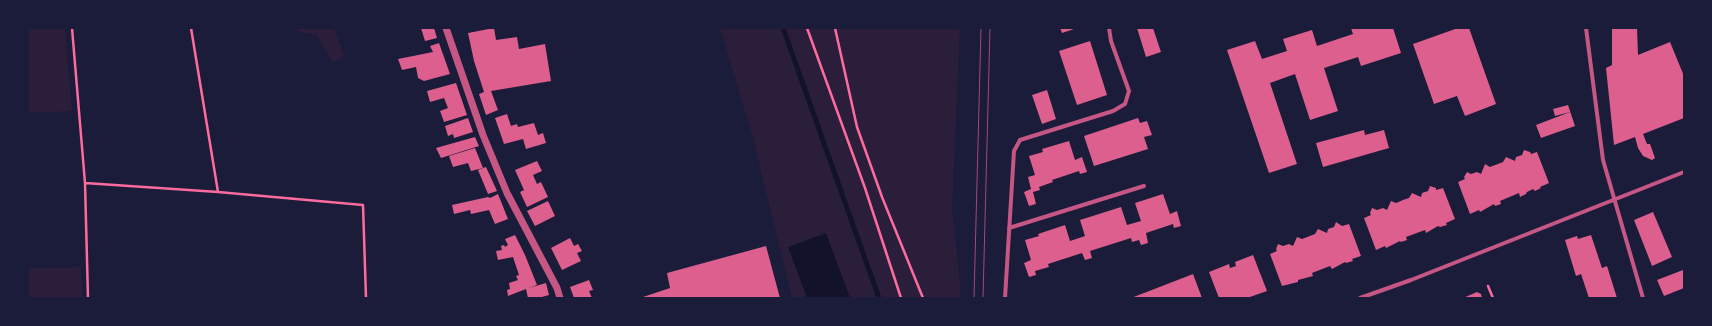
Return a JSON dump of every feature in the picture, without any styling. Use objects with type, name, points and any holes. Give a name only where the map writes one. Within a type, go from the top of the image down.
[{"type":"street","points":[[446,28],[483,135],[507,193],[557,288],[560,298]]},
{"type":"street","points":[[1005,298],[1014,152],[1020,140],[1113,112],[1125,104],[1129,91],[1111,41],[1110,28]]},
{"type":"street","points":[[1586,28],[1603,160],[1643,298]]},
{"type":"street","points":[[1360,298],[1411,280],[1684,172]]},
{"type":"street","points":[[1009,228],[1144,186]]},
{"type":"path","points":[[72,28],[85,183],[88,298]]},
{"type":"path","points":[[191,28],[218,192]]},
{"type":"path","points":[[807,28],[827,87],[865,188],[901,298]]},
{"type":"path","points":[[835,28],[857,127],[882,197],[923,298]]},
{"type":"path","points":[[85,183],[218,192],[363,205],[366,298]]},
{"type":"path","points":[[1488,286],[1493,298]]},
{"type":"shaded area","points":[[28,28],[65,28],[72,111],[28,113]]},
{"type":"shaded area","points":[[298,28],[334,28],[344,56],[333,63],[316,35],[297,31]]},
{"type":"shaded area","points":[[720,28],[960,28],[952,209],[960,283],[960,298],[792,298],[753,138]]},
{"type":"shaded area","points":[[826,233],[850,298],[807,298],[788,247]]},
{"type":"shaded area","points":[[81,267],[83,298],[28,298],[28,268]]},
{"type":"building","points":[[421,28],[434,28],[437,38],[425,41]]},
{"type":"building","points":[[494,28],[496,40],[517,37],[519,49],[545,44],[551,81],[491,91],[498,110],[486,115],[479,94],[484,92],[474,61],[468,33]]},
{"type":"building","points":[[1060,28],[1077,28],[1062,33]]},
{"type":"building","points":[[1137,28],[1153,28],[1161,52],[1146,57]]},
{"type":"building","points":[[1351,28],[1393,28],[1401,53],[1361,66],[1358,57],[1324,68],[1338,111],[1310,120],[1295,74],[1270,83],[1297,164],[1269,173],[1227,50],[1255,41],[1262,59],[1287,51],[1283,39],[1312,30],[1317,46],[1353,34]]},
{"type":"building","points":[[1458,28],[1469,28],[1496,104],[1465,116],[1457,96],[1434,104],[1413,44]]},
{"type":"building","points":[[1612,28],[1637,28],[1638,55],[1670,42],[1684,76],[1684,118],[1643,134],[1647,144],[1650,144],[1655,158],[1652,160],[1643,156],[1638,148],[1635,137],[1614,145],[1606,68],[1612,65]]},
{"type":"building","points":[[1090,41],[1107,95],[1077,105],[1059,51]]},
{"type":"building","points":[[439,43],[450,74],[424,81],[418,78],[416,67],[402,70],[398,59],[433,52],[430,46]]},
{"type":"building","points":[[456,83],[467,115],[444,122],[440,111],[448,108],[444,98],[430,102],[427,91]]},
{"type":"building","points":[[1047,90],[1056,119],[1042,124],[1032,95]]},
{"type":"building","points":[[1568,105],[1575,126],[1541,138],[1536,125],[1570,112],[1555,116],[1553,109]]},
{"type":"building","points":[[507,114],[511,126],[517,124],[518,127],[534,123],[538,135],[543,133],[546,143],[526,149],[523,139],[504,144],[495,118]]},
{"type":"building","points":[[468,118],[473,132],[454,138],[453,134],[448,136],[445,126]]},
{"type":"building","points":[[1138,118],[1140,123],[1147,121],[1152,135],[1144,137],[1148,149],[1094,166],[1084,136]]},
{"type":"building","points":[[1364,130],[1365,135],[1384,130],[1389,148],[1323,167],[1316,143]]},
{"type":"building","points":[[475,137],[479,146],[441,158],[436,148]]},
{"type":"building","points":[[1069,141],[1075,160],[1082,157],[1087,172],[1080,174],[1079,171],[1052,180],[1053,182],[1039,187],[1040,190],[1033,192],[1036,204],[1029,206],[1024,192],[1031,189],[1028,177],[1035,175],[1029,156],[1043,152],[1042,149]]},
{"type":"building","points":[[475,148],[483,168],[471,171],[468,163],[453,167],[449,156]]},
{"type":"building","points":[[1524,150],[1530,152],[1531,154],[1537,152],[1549,183],[1535,191],[1533,189],[1520,197],[1519,193],[1500,201],[1501,204],[1495,206],[1494,204],[1480,212],[1479,210],[1470,214],[1458,182],[1465,179],[1464,177],[1467,172],[1471,174],[1477,172],[1481,174],[1485,164],[1490,167],[1503,162],[1506,157],[1515,161],[1516,157],[1522,155]]},
{"type":"building","points":[[537,161],[542,171],[533,175],[537,184],[541,182],[548,197],[527,207],[520,192],[524,190],[515,170]]},
{"type":"building","points":[[486,167],[497,191],[488,194],[478,170]]},
{"type":"building","points":[[1430,186],[1436,188],[1436,190],[1443,188],[1455,219],[1446,223],[1447,225],[1440,227],[1438,226],[1426,233],[1425,230],[1406,237],[1407,240],[1376,250],[1364,218],[1371,215],[1370,213],[1372,208],[1377,210],[1383,208],[1387,210],[1391,201],[1396,203],[1409,198],[1412,193],[1421,197],[1422,193],[1428,191]]},
{"type":"building","points":[[498,194],[508,219],[495,224],[489,210],[471,214],[470,210],[454,214],[452,205],[488,197],[490,198]]},
{"type":"building","points":[[1163,194],[1170,214],[1177,211],[1181,226],[1174,228],[1173,224],[1146,233],[1148,243],[1141,245],[1139,240],[1132,242],[1131,238],[1090,251],[1092,258],[1085,260],[1082,253],[1048,264],[1049,267],[1035,271],[1036,275],[1029,277],[1024,263],[1031,260],[1025,240],[1065,225],[1070,241],[1085,236],[1080,220],[1121,207],[1127,225],[1141,221],[1135,203]]},
{"type":"building","points":[[548,201],[555,216],[535,226],[527,211]]},
{"type":"building","points":[[1653,212],[1672,257],[1652,266],[1634,220]]},
{"type":"building","points":[[1336,222],[1342,226],[1349,224],[1361,256],[1352,259],[1353,261],[1345,262],[1332,269],[1330,266],[1312,273],[1313,276],[1298,280],[1298,282],[1282,286],[1270,254],[1277,251],[1276,249],[1278,244],[1283,246],[1289,244],[1293,246],[1297,237],[1302,239],[1315,234],[1318,229],[1327,233],[1328,229],[1334,227]]},
{"type":"building","points":[[515,235],[537,285],[529,288],[546,283],[549,295],[538,298],[528,298],[526,289],[508,296],[507,290],[510,289],[509,283],[518,280],[516,276],[519,275],[513,257],[498,260],[496,251],[502,250],[501,246],[504,245],[505,247],[508,245],[505,239]]},
{"type":"building","points":[[1591,235],[1602,268],[1607,266],[1617,298],[1589,298],[1581,274],[1576,276],[1565,240],[1577,236],[1578,239]]},
{"type":"building","points":[[570,238],[574,246],[578,244],[582,251],[577,253],[581,261],[562,270],[551,248]]},
{"type":"building","points":[[766,246],[780,298],[640,298],[670,288],[667,273]]},
{"type":"building","points":[[1253,255],[1267,291],[1247,298],[1219,298],[1209,272],[1229,264],[1230,268],[1236,266],[1235,262]]},
{"type":"building","points":[[1683,270],[1684,288],[1664,296],[1657,280]]},
{"type":"building","points":[[1193,274],[1202,298],[1131,298],[1157,288]]},
{"type":"building","points":[[589,280],[593,290],[589,291],[592,298],[574,298],[570,287]]},
{"type":"building","points":[[1477,292],[1481,294],[1482,298],[1463,298]]},
{"type":"waterway","points":[[783,28],[879,298]]},
{"type":"tram line","points":[[974,298],[981,28]]},
{"type":"tram line","points":[[983,298],[990,28]]}]
